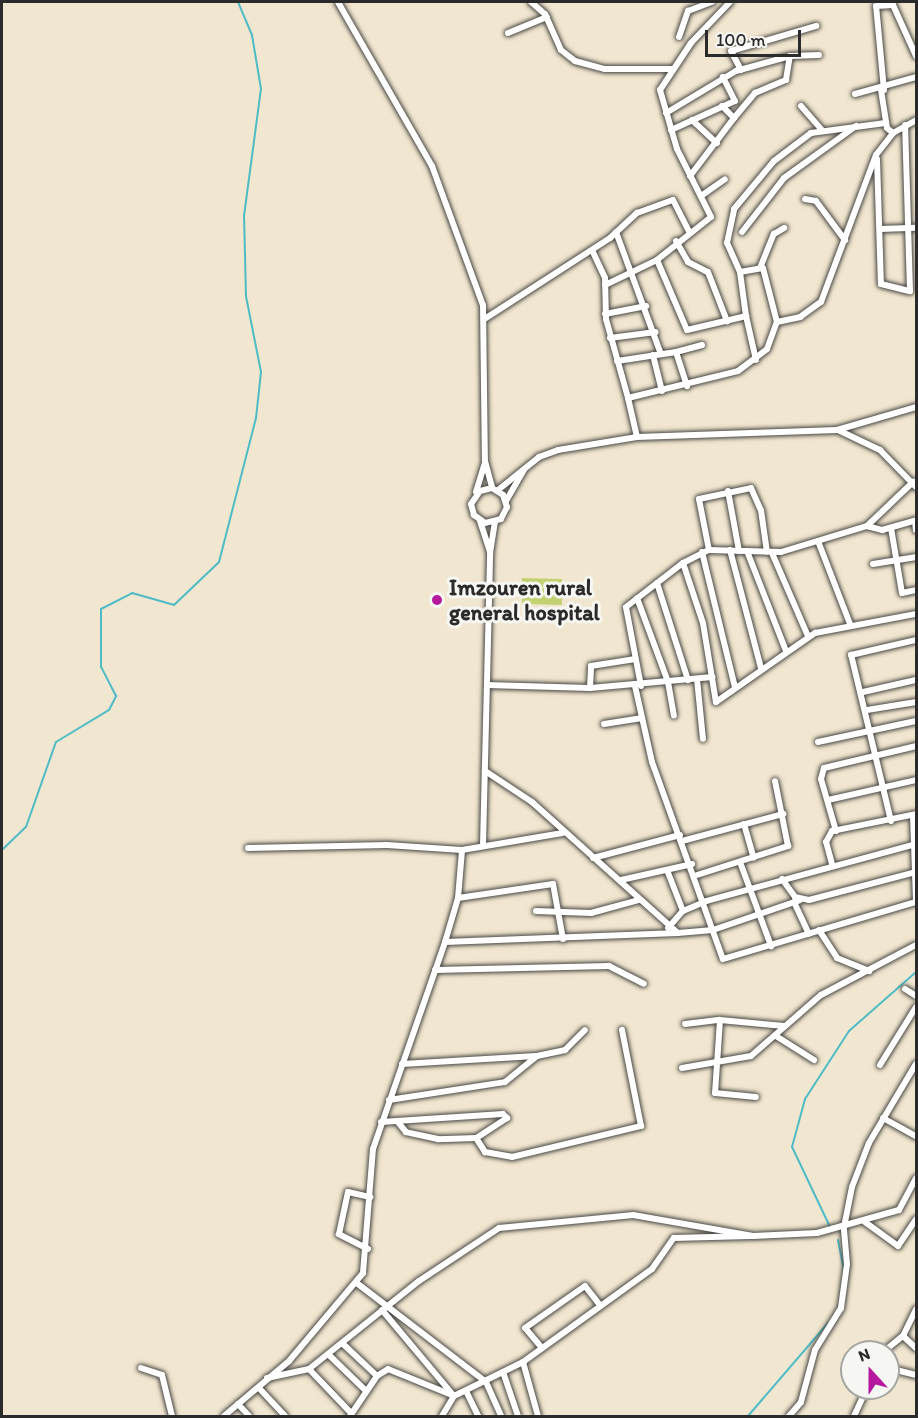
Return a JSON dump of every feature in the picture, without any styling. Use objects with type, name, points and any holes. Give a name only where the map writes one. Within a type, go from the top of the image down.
[{"type":"street","points":[[338,2],[432,166],[486,318],[485,461],[472,510],[480,521],[490,553]]},
{"type":"street","points":[[531,2],[547,17],[561,51],[575,61],[605,69],[672,69]]},
{"type":"street","points":[[679,37],[688,11],[712,2]]},
{"type":"street","points":[[605,285],[634,275],[657,260],[676,241],[710,218],[671,130],[660,90],[672,69],[730,2]]},
{"type":"street","points":[[893,133],[885,123],[876,6],[893,5],[916,56]]},
{"type":"street","points":[[508,33],[547,17]]},
{"type":"street","points":[[741,70],[731,53],[736,48],[816,26]]},
{"type":"street","points":[[666,113],[723,77],[741,70],[790,56],[819,55]]},
{"type":"street","points":[[690,176],[755,93],[786,80],[790,56]]},
{"type":"street","points":[[855,94],[882,90],[916,76]]},
{"type":"street","points":[[671,130],[735,99],[723,77]]},
{"type":"street","points":[[722,106],[734,118]]},
{"type":"street","points":[[801,106],[822,130]]},
{"type":"street","points":[[692,120],[717,143]]},
{"type":"street","points":[[777,322],[800,317],[817,306],[835,276],[845,240],[876,155],[893,133],[916,120]]},
{"type":"street","points":[[756,360],[746,316],[740,272],[727,243],[734,209],[774,161],[822,130],[885,123]]},
{"type":"street","points":[[876,155],[882,286],[914,291],[908,228],[905,125]]},
{"type":"street","points":[[742,232],[784,178],[857,126]]},
{"type":"street","points":[[701,196],[725,179]]},
{"type":"street","points":[[805,199],[816,201],[845,240]]},
{"type":"street","points":[[486,318],[592,250],[616,232],[630,216],[670,200],[689,232]]},
{"type":"street","points":[[628,398],[724,377],[756,360],[767,349],[777,322],[760,268],[774,234],[784,228]]},
{"type":"street","points":[[880,229],[916,228]]},
{"type":"street","points":[[616,232],[656,332],[661,354]]},
{"type":"street","points":[[676,241],[688,262],[708,272],[727,321]]},
{"type":"street","points":[[592,250],[605,285],[605,314],[610,338],[637,437]]},
{"type":"street","points":[[657,260],[687,330],[746,316]]},
{"type":"street","points":[[740,272],[760,268]]},
{"type":"street","points":[[605,314],[646,306]]},
{"type":"street","points":[[610,338],[656,332]]},
{"type":"street","points":[[617,361],[676,352],[702,345]]},
{"type":"street","points":[[676,352],[687,386]]},
{"type":"street","points":[[653,355],[662,391]]},
{"type":"street","points":[[476,494],[495,489],[526,466],[558,450],[637,437],[837,430],[916,407]]},
{"type":"street","points":[[837,430],[880,450],[915,485],[867,526]]},
{"type":"street","points":[[485,461],[495,489],[506,501]]},
{"type":"street","points":[[483,845],[490,553],[495,522],[505,513],[506,501],[526,466]]},
{"type":"street","points":[[728,491],[739,551]]},
{"type":"street","points":[[735,687],[706,551],[699,499],[728,491],[755,492],[770,553],[808,636]]},
{"type":"street","points":[[480,521],[495,522]]},
{"type":"street","points":[[832,864],[826,842],[836,831],[915,815],[916,902],[723,959],[706,901],[681,838],[641,718],[635,659],[626,607],[683,563],[706,551],[770,553],[867,526],[891,528],[916,521],[916,530]]},
{"type":"street","points":[[891,528],[902,593],[916,590]]},
{"type":"street","points":[[818,541],[850,624]]},
{"type":"street","points":[[730,550],[761,668]]},
{"type":"street","points":[[747,551],[786,651]]},
{"type":"street","points":[[873,564],[916,557]]},
{"type":"street","points":[[683,563],[703,623],[716,702],[808,636],[850,624],[916,614]]},
{"type":"street","points":[[657,583],[688,680]]},
{"type":"street","points":[[637,598],[668,682],[674,715]]},
{"type":"street","points":[[891,821],[863,692],[851,653],[916,640]]},
{"type":"street","points":[[590,688],[591,666],[635,659]]},
{"type":"street","points":[[487,685],[590,688],[638,686],[712,677]]},
{"type":"street","points":[[697,679],[702,739]]},
{"type":"street","points":[[863,692],[916,680]]},
{"type":"street","points":[[867,710],[916,702]]},
{"type":"street","points":[[604,724],[641,718]]},
{"type":"street","points":[[818,742],[916,721]]},
{"type":"street","points":[[836,831],[828,800],[824,768],[916,746]]},
{"type":"street","points":[[485,771],[524,795],[563,833],[621,880],[668,928],[678,933]]},
{"type":"street","points":[[828,800],[916,780]]},
{"type":"street","points":[[697,875],[788,846],[776,781]]},
{"type":"street","points":[[593,858],[744,825],[783,814]]},
{"type":"street","points":[[744,825],[754,858]]},
{"type":"street","points":[[248,848],[387,844],[462,850],[563,833]]},
{"type":"street","points":[[668,928],[683,911],[706,901],[832,864],[916,844]]},
{"type":"street","points":[[224,1416],[259,1388],[358,1284],[368,1249],[370,1197],[381,1122],[445,942],[458,898],[462,850]]},
{"type":"street","points":[[740,862],[771,946]]},
{"type":"street","points":[[621,880],[692,864]]},
{"type":"street","points":[[667,870],[683,911]]},
{"type":"street","points":[[445,942],[563,939],[713,930],[797,901],[916,872]]},
{"type":"street","points":[[782,879],[797,901],[808,934]]},
{"type":"street","points":[[458,898],[553,884],[563,939]]},
{"type":"street","points":[[536,911],[605,911],[639,900]]},
{"type":"street","points":[[819,930],[837,958],[870,971]]},
{"type":"street","points":[[682,1068],[751,1056],[830,989],[870,971],[916,945]]},
{"type":"street","points":[[435,970],[609,966],[644,984]]},
{"type":"street","points":[[905,989],[916,996]]},
{"type":"street","points":[[880,1065],[916,1007]]},
{"type":"street","points":[[684,1024],[720,1020],[784,1026]]},
{"type":"street","points":[[720,1020],[715,1094],[756,1097]]},
{"type":"street","points":[[402,1064],[537,1056],[565,1050],[585,1030]]},
{"type":"street","points":[[476,1138],[485,1152],[512,1157],[640,1126],[622,1030]]},
{"type":"street","points":[[776,1036],[814,1060]]},
{"type":"street","points":[[389,1100],[491,1087],[515,1076],[537,1056]]},
{"type":"street","points":[[789,1416],[801,1402],[815,1350],[841,1308],[847,1264],[844,1227],[852,1187],[883,1118],[916,1064]]},
{"type":"street","points":[[381,1122],[397,1121],[506,1116],[501,1126],[476,1138],[417,1135],[406,1132],[397,1121]]},
{"type":"street","points":[[883,1118],[916,1136]]},
{"type":"street","points":[[442,1416],[454,1396],[522,1362],[657,1265],[674,1238],[753,1236],[844,1227],[865,1222],[899,1210],[916,1178]]},
{"type":"street","points":[[368,1249],[339,1234],[348,1192],[370,1197]]},
{"type":"street","points":[[267,1378],[309,1369],[390,1304],[499,1228],[633,1215],[753,1236]]},
{"type":"street","points":[[865,1222],[898,1246],[916,1219]]},
{"type":"street","points":[[358,1284],[390,1304],[486,1382],[501,1416]]},
{"type":"street","points":[[542,1348],[525,1328],[585,1286],[600,1305]]},
{"type":"street","points":[[898,1340],[903,1336],[916,1309]]},
{"type":"street","points":[[382,1310],[454,1396]]},
{"type":"street","points":[[903,1336],[916,1348]]},
{"type":"street","points":[[342,1343],[377,1376]]},
{"type":"street","points":[[328,1354],[366,1391]]},
{"type":"street","points":[[522,1362],[538,1416]]},
{"type":"street","points":[[141,1368],[162,1376],[172,1416]]},
{"type":"street","points":[[309,1369],[351,1415],[377,1376],[393,1370],[454,1396]]},
{"type":"street","points":[[900,1371],[916,1375]]},
{"type":"street","points":[[503,1372],[518,1416]]},
{"type":"street","points":[[259,1388],[285,1416]]},
{"type":"street","points":[[466,1391],[478,1416]]},
{"type":"street","points":[[854,1416],[861,1400]]},
{"type":"street","points":[[238,1404],[249,1416]]},
{"type":"green space","points":[[522,578],[562,579],[562,605],[522,604]]},
{"type":"waterway","points":[[2,850],[26,827],[56,742],[109,710],[116,696],[101,667],[101,609],[132,593],[174,605],[219,562],[256,418],[261,372],[246,296],[244,216],[261,89],[252,35],[238,2]]},
{"type":"waterway","points":[[831,1229],[792,1147],[805,1099],[849,1031],[916,972]]},
{"type":"waterway","points":[[838,1240],[844,1270]]},
{"type":"waterway","points":[[748,1416],[828,1323]]},
{"type":"place","name":"Imzouren rural general hospital","points":[[437,600]]}]
